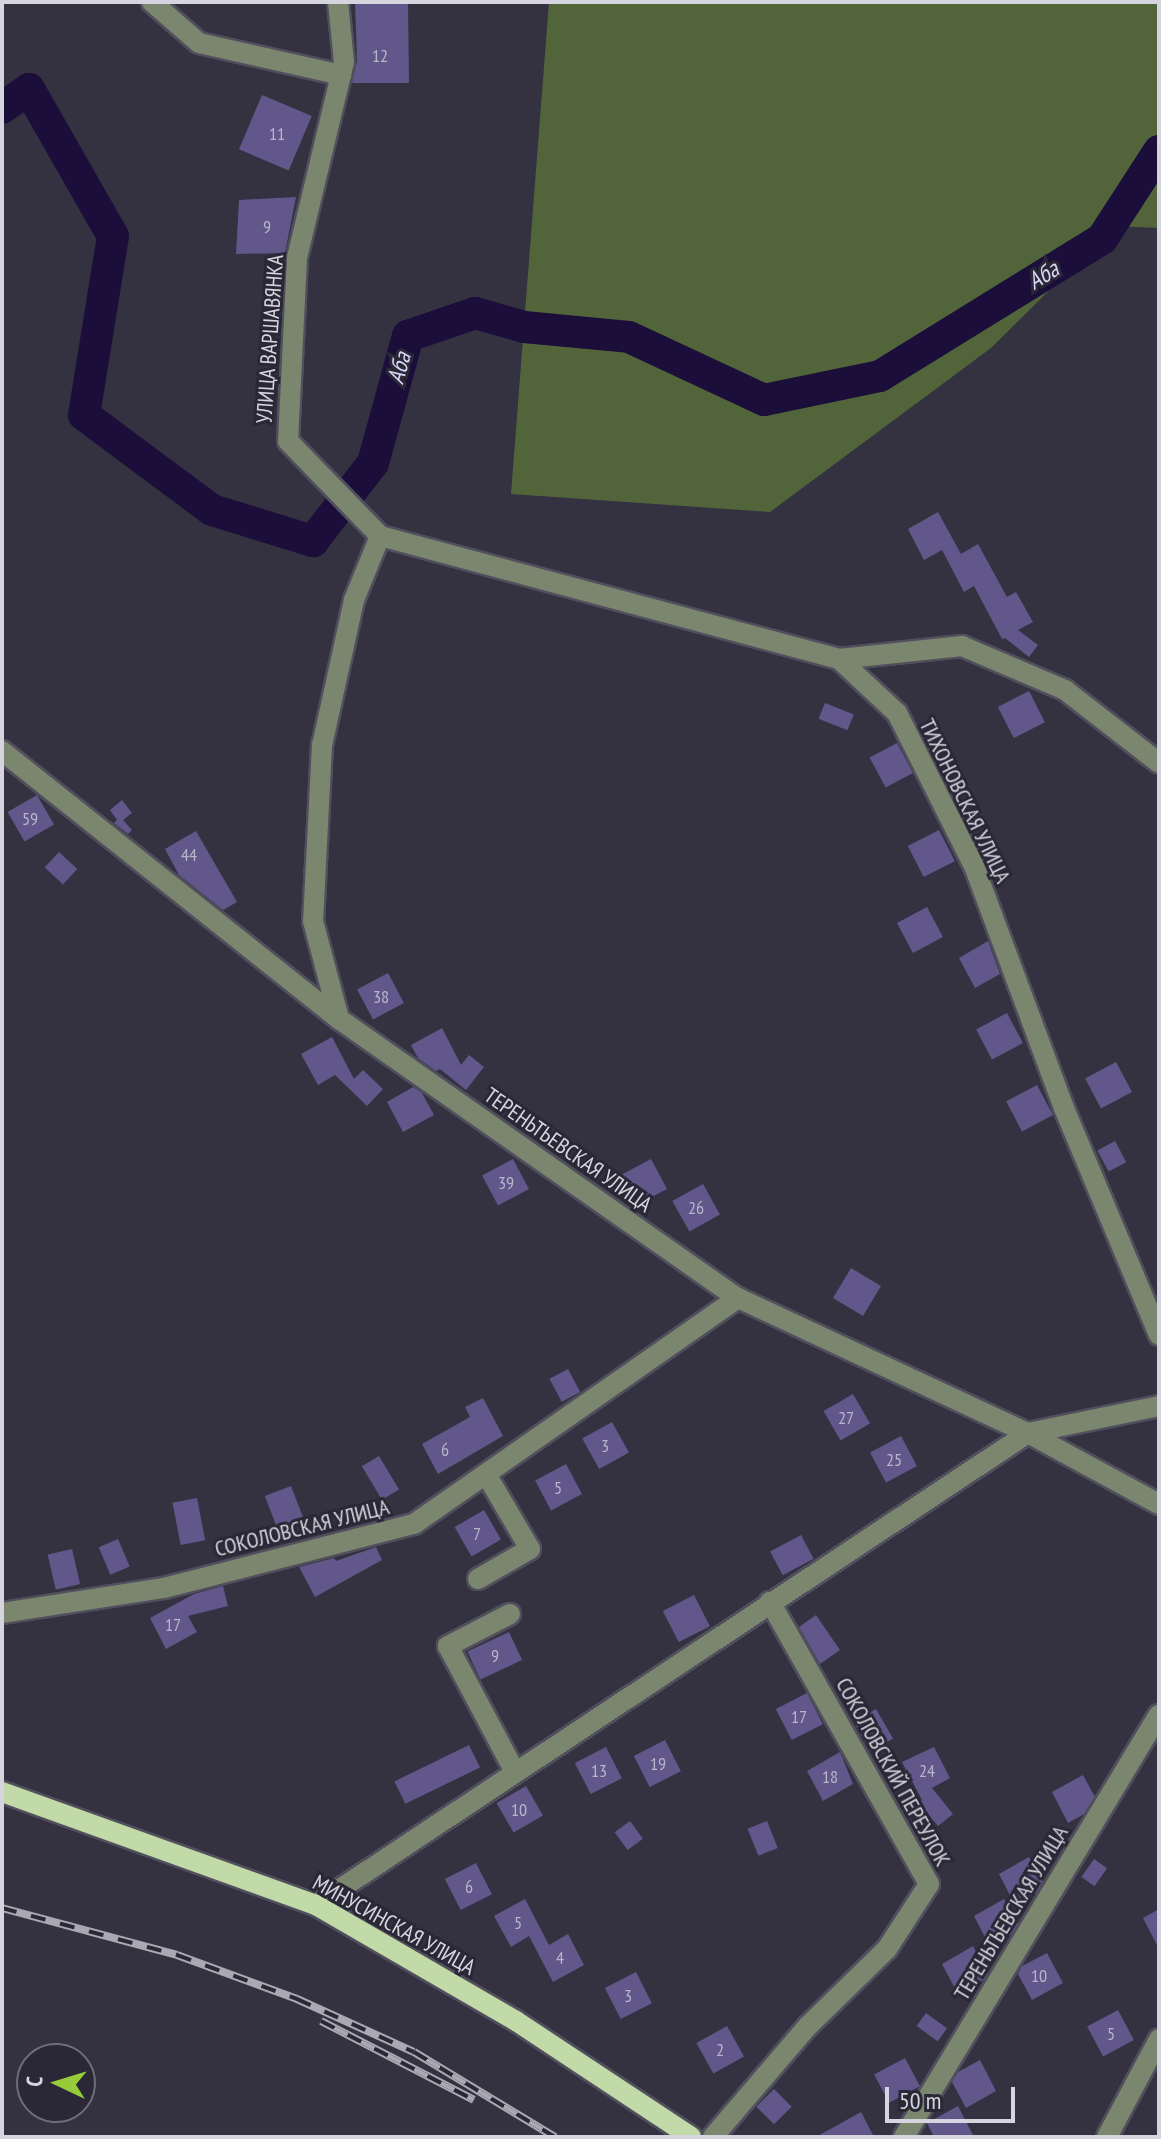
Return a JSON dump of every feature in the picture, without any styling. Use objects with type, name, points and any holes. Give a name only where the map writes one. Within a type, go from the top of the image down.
[{"type":"main road","name":"МИНУСИНСКАЯ УЛИЦА","points":[[2,1792],[316,1905],[516,2021],[691,2137]]},
{"type":"street","points":[[152,2],[199,43],[341,75]]},
{"type":"street","name":"УЛИЦА ВАРШАВЯНКА","points":[[338,2],[344,62],[297,258],[288,441],[380,536]]},
{"type":"street","points":[[339,1019],[313,921],[322,745],[354,600],[380,536]]},
{"type":"street","name":"ТИХОНОВСКАЯ УЛИЦА","points":[[380,536],[839,659],[897,713],[974,866],[1064,1108],[1159,1335]]},
{"type":"street","points":[[839,659],[962,646],[1065,690],[1159,763]]},
{"type":"street","name":"ТЕРЕНЬТЬЕВСКАЯ УЛИЦА","points":[[4,757],[339,1019],[738,1298],[1028,1433],[1159,1504]]},
{"type":"street","name":"СОКОЛОВСКАЯ УЛИЦА","points":[[2,1613],[164,1588],[414,1524],[738,1298]]},
{"type":"street","points":[[316,1905],[1028,1433],[1159,1406]]},
{"type":"street","points":[[478,1579],[530,1549],[486,1474]]},
{"type":"street","name":"СОКОЛОВСКИЙ ПЕРЕУЛОК","points":[[713,2137],[807,2027],[887,1949],[929,1884],[770,1602]]},
{"type":"street","points":[[510,1614],[448,1646],[515,1772]]},
{"type":"street","name":"ТЕРЕНЬТЬЕВСКАЯ УЛИЦА","points":[[904,2137],[1159,1715]]},
{"type":"street","points":[[1107,2137],[1159,2039]]},
{"type":"green space","points":[[549,2],[1159,2],[1159,228],[1114,226],[991,348],[770,512],[511,494]]},
{"type":"building","points":[[355,2],[408,2],[409,83],[352,83],[357,61]]},
{"type":"building","points":[[262,95],[312,116],[289,170],[239,149]]},
{"type":"building","points":[[296,197],[285,253],[236,254],[239,200]]},
{"type":"building","points":[[938,512],[961,554],[978,544],[1007,597],[1016,592],[1033,622],[1018,630],[1038,645],[1029,657],[1005,638],[1002,639],[974,586],[964,592],[942,550],[924,560],[908,529]]},
{"type":"building","points":[[1029,691],[1045,722],[1014,738],[998,707]]},
{"type":"building","points":[[825,703],[854,715],[847,730],[819,719]]},
{"type":"building","points":[[897,743],[913,773],[886,788],[870,758]]},
{"type":"building","points":[[37,795],[54,824],[25,841],[8,812]]},
{"type":"building","points":[[122,800],[132,813],[123,820],[132,830],[128,834],[114,823],[117,820],[110,810]]},
{"type":"building","points":[[939,830],[955,861],[924,877],[908,846]]},
{"type":"building","points":[[196,831],[237,902],[223,910],[179,875],[165,849]]},
{"type":"building","points":[[59,852],[77,869],[63,884],[45,867]]},
{"type":"building","points":[[927,907],[943,937],[913,953],[897,923]]},
{"type":"building","points":[[988,941],[1000,974],[975,988],[959,958]]},
{"type":"building","points":[[388,973],[404,1003],[373,1019],[357,989]]},
{"type":"building","points":[[1007,1013],[1023,1043],[992,1059],[976,1029]]},
{"type":"building","points":[[442,1028],[461,1065],[469,1055],[484,1067],[466,1090],[440,1069],[436,1071],[418,1058],[411,1045]]},
{"type":"building","points":[[332,1037],[354,1079],[363,1070],[383,1089],[367,1106],[335,1075],[318,1085],[301,1054]]},
{"type":"building","points":[[1116,1062],[1132,1092],[1101,1108],[1085,1078]]},
{"type":"building","points":[[1037,1085],[1053,1115],[1022,1131],[1006,1101]]},
{"type":"building","points":[[413,1087],[422,1093],[434,1115],[403,1132],[387,1102]]},
{"type":"building","points":[[1115,1141],[1126,1162],[1109,1172],[1097,1150]]},
{"type":"building","points":[[513,1159],[529,1189],[498,1205],[482,1175]]},
{"type":"building","points":[[651,1159],[667,1189],[637,1205],[621,1175]]},
{"type":"building","points":[[703,1184],[720,1215],[689,1232],[672,1201]]},
{"type":"building","points":[[851,1268],[881,1286],[863,1316],[833,1298]]},
{"type":"building","points":[[568,1369],[580,1392],[562,1402],[549,1379]]},
{"type":"building","points":[[853,1394],[870,1423],[841,1440],[824,1411]]},
{"type":"building","points":[[483,1398],[503,1436],[438,1474],[422,1444],[470,1417],[465,1407]]},
{"type":"building","points":[[612,1422],[629,1453],[599,1469],[582,1438]]},
{"type":"building","points":[[901,1436],[917,1466],[886,1482],[870,1452]]},
{"type":"building","points":[[379,1456],[399,1489],[382,1500],[362,1466]]},
{"type":"building","points":[[566,1464],[582,1494],[551,1510],[535,1480]]},
{"type":"building","points":[[291,1486],[305,1522],[279,1532],[265,1496]]},
{"type":"building","points":[[197,1498],[205,1540],[181,1545],[172,1503]]},
{"type":"building","points":[[484,1510],[501,1539],[472,1556],[455,1527]]},
{"type":"building","points":[[801,1535],[814,1559],[783,1575],[770,1551]]},
{"type":"building","points":[[118,1539],[130,1567],[110,1575],[99,1547]]},
{"type":"building","points":[[376,1547],[382,1560],[315,1597],[299,1567],[334,1558],[336,1561]]},
{"type":"building","points":[[72,1549],[80,1584],[56,1590],[48,1555]]},
{"type":"building","points":[[223,1586],[228,1606],[188,1616],[197,1632],[166,1649],[150,1618],[194,1594]]},
{"type":"building","points":[[694,1595],[710,1626],[679,1642],[663,1611]]},
{"type":"building","points":[[816,1615],[840,1650],[820,1664],[799,1627]]},
{"type":"building","points":[[509,1632],[522,1660],[480,1680],[467,1651]]},
{"type":"building","points":[[807,1693],[823,1724],[792,1740],[776,1709]]},
{"type":"building","points":[[876,1709],[893,1738],[870,1751],[853,1722]]},
{"type":"building","points":[[665,1740],[681,1771],[650,1787],[634,1756]]},
{"type":"building","points":[[469,1745],[480,1767],[405,1804],[394,1781]]},
{"type":"building","points":[[606,1747],[622,1778],[591,1794],[575,1763]]},
{"type":"building","points":[[934,1747],[950,1778],[932,1788],[953,1814],[938,1826],[919,1803],[922,1800],[902,1762]]},
{"type":"building","points":[[840,1752],[853,1784],[823,1801],[807,1771]]},
{"type":"building","points":[[1083,1775],[1095,1797],[1084,1814],[1068,1823],[1052,1792]]},
{"type":"building","points":[[526,1786],[543,1815],[514,1832],[497,1803]]},
{"type":"building","points":[[630,1821],[643,1839],[628,1850],[615,1832]]},
{"type":"building","points":[[767,1821],[778,1848],[758,1856],[748,1829]]},
{"type":"building","points":[[1029,1857],[1043,1882],[1036,1893],[1015,1905],[999,1874]]},
{"type":"building","points":[[1094,1859],[1107,1868],[1094,1886],[1081,1877]]},
{"type":"building","points":[[476,1863],[492,1894],[461,1910],[445,1879]]},
{"type":"building","points":[[525,1899],[549,1945],[568,1934],[584,1965],[553,1982],[529,1936],[511,1947],[494,1916]]},
{"type":"building","points":[[1004,1899],[1018,1924],[1011,1935],[990,1947],[974,1916]]},
{"type":"building","points":[[1159,1909],[1159,1949],[1143,1918]]},
{"type":"building","points":[[973,1946],[987,1974],[984,1980],[958,1994],[942,1964]]},
{"type":"building","points":[[1047,1953],[1063,1983],[1032,2000],[1018,1974],[1022,1966]]},
{"type":"building","points":[[636,1972],[652,2003],[621,2019],[605,1988]]},
{"type":"building","points":[[1118,2010],[1134,2040],[1103,2056],[1087,2026]]},
{"type":"building","points":[[926,2013],[947,2028],[938,2041],[917,2026]]},
{"type":"building","points":[[727,2026],[744,2057],[713,2074],[696,2043]]},
{"type":"building","points":[[905,2058],[920,2086],[889,2103],[874,2074]]},
{"type":"building","points":[[980,2060],[996,2091],[966,2108],[952,2082],[958,2072]]},
{"type":"building","points":[[774,2089],[792,2107],[774,2124],[756,2107]]},
{"type":"building","points":[[958,2106],[974,2137],[934,2137],[927,2123]]},
{"type":"building","points":[[861,2112],[874,2137],[816,2137]]},
{"type":"waterway","name":"Аба","points":[[2,108],[29,89],[113,236],[84,415],[212,510],[313,541],[373,463],[408,336],[475,313],[524,327],[629,337],[764,400],[880,376],[1102,239],[1159,151]]},
{"type":"railway","points":[[2,1908],[177,1955],[297,1999],[414,2052],[555,2137]]},
{"type":"railway","points":[[321,2021],[474,2100]]}]
